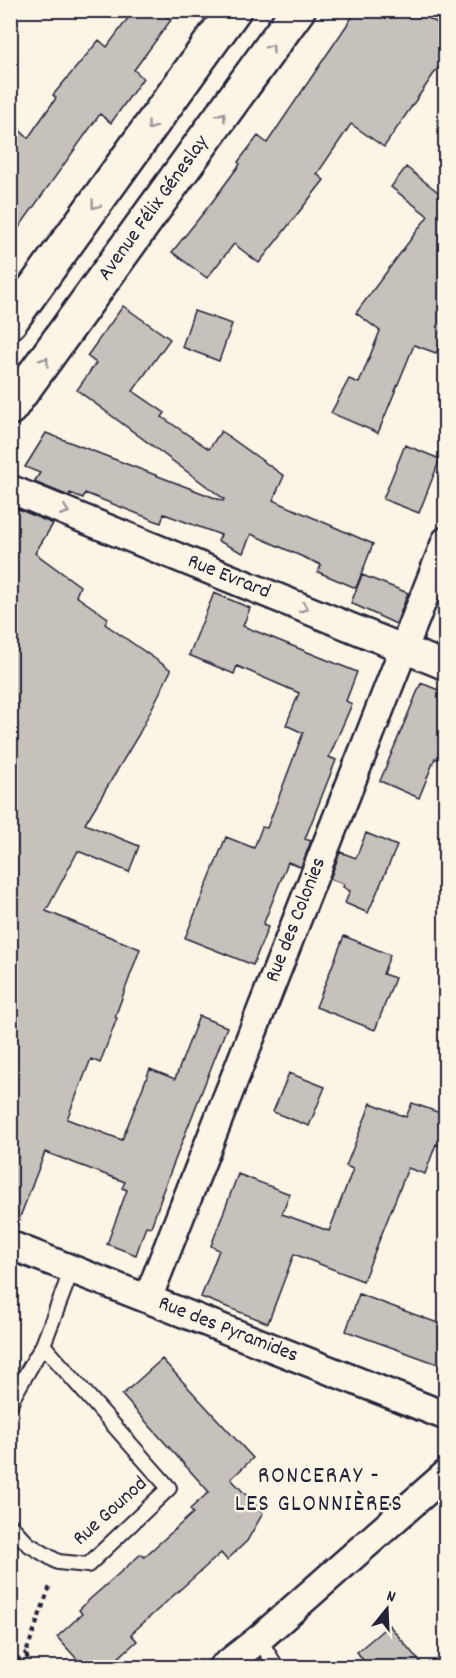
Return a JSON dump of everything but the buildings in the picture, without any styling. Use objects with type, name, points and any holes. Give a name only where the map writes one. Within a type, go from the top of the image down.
[{"type":"main road","points":[[12,316],[234,10]]},
{"type":"main road","name":"Avenue Félix Géneslay","points":[[10,408],[298,10]]},
{"type":"street","name":"Rue Evrard","points":[[10,489],[446,666]]},
{"type":"street","name":"Rue des Colonies","points":[[148,1298],[446,541]]},
{"type":"street","name":"Rue des Pyramides","points":[[10,1245],[446,1416]]},
{"type":"street","points":[[222,1668],[259,1639],[446,1474]]},
{"type":"lane","points":[[10,1406],[43,1345],[72,1269]]},
{"type":"lane","name":"Rue Gounod","points":[[10,1525],[28,1544],[58,1562],[88,1565],[169,1488],[43,1345]]},
{"type":"lane","points":[[259,1639],[278,1668]]},
{"type":"path","points":[[10,1666],[26,1653],[58,1562]]},
{"type":"path","points":[[26,1653],[30,1668]]},
{"type":"district","name":"RONCERAY - LES GLONNIÈRES","points":[[319,1491]]}]
